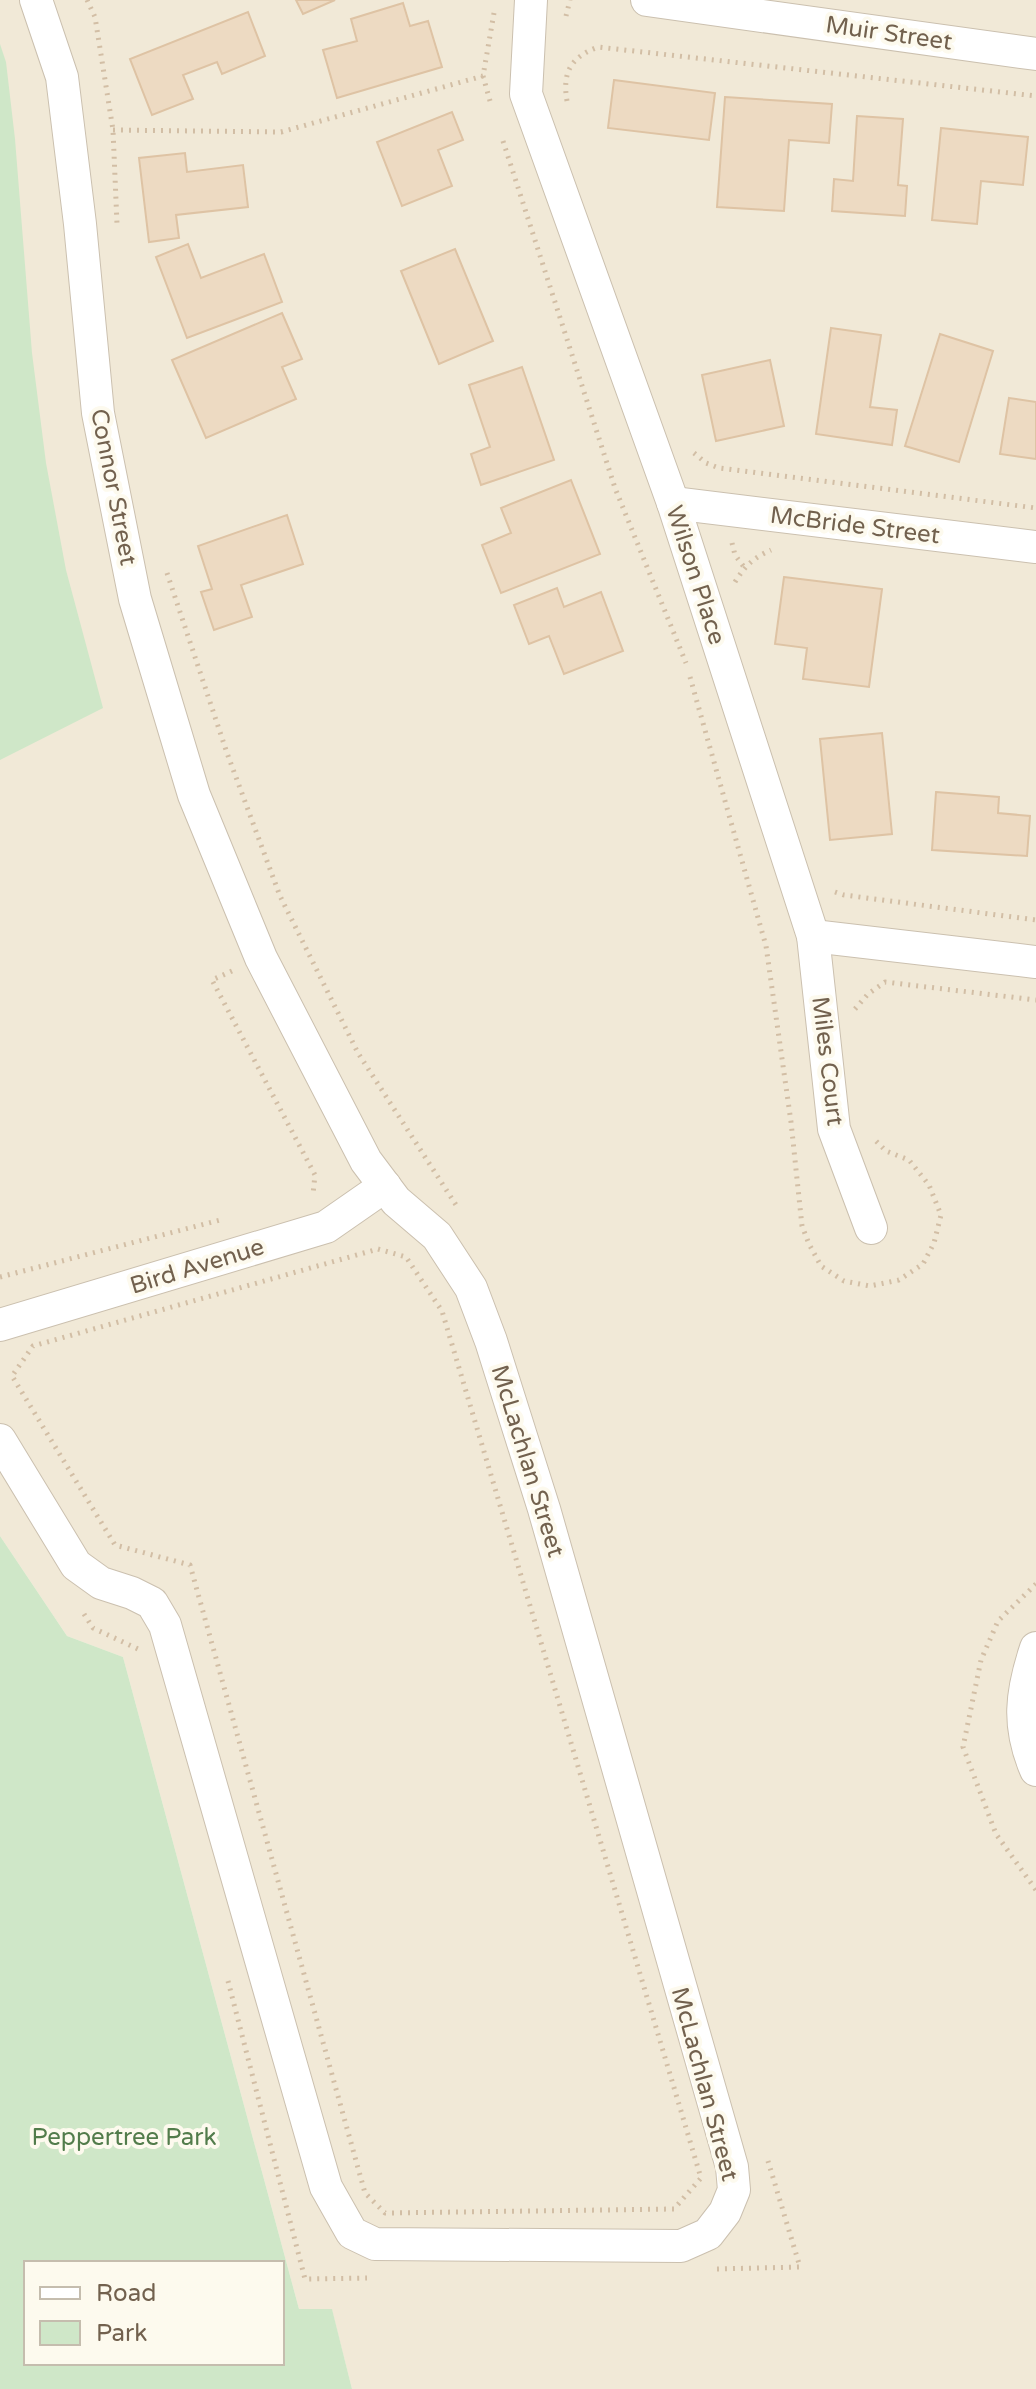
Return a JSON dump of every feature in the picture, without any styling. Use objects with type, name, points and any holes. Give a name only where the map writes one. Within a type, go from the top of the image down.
[{"type":"street","name":"Connor Street","points":[[36,0],[62,77],[98,413],[135,599],[194,795],[261,958]]},
{"type":"street","name":"Wilson Place","points":[[531,0],[526,94],[673,503],[813,936]]},
{"type":"street","name":"Muir Street","points":[[647,0],[1036,54]]},
{"type":"street","name":"McBride Street","points":[[673,503],[1036,547]]},
{"type":"street","points":[[813,936],[1036,962]]},
{"type":"street","name":"Miles Court","points":[[813,936],[834,1129],[871,1228]]},
{"type":"street","name":"McLachlan Street","points":[[0,1440],[76,1565],[101,1583],[152,1603],[165,1625],[326,2187],[352,2233],[375,2244],[681,2246],[708,2234],[725,2212],[734,2190],[732,2167],[544,1509],[491,1341],[471,1288],[437,1236],[396,1201],[366,1161],[261,958]]},
{"type":"street","name":"Bird Avenue","points":[[0,1325],[326,1227],[385,1186]]},
{"type":"street","points":[[1036,1648],[1021,1713],[1029,1754],[1036,1770]]},
{"type":"path","points":[[87,0],[95,17],[113,130],[118,236]]},
{"type":"path","points":[[568,105],[564,85],[572,64],[582,53],[598,47],[1036,96]]},
{"type":"path","points":[[113,130],[281,132],[483,76]]},
{"type":"path","points":[[690,441],[695,456],[719,468],[1036,508]]},
{"type":"path","points":[[734,584],[744,567],[754,558],[783,548]]},
{"type":"path","points":[[165,566],[227,753],[280,896],[358,1053],[460,1212]]},
{"type":"path","points":[[829,890],[844,895],[1036,920]]},
{"type":"path","points":[[261,958],[212,980],[315,1175],[313,1196],[302,1199]]},
{"type":"path","points":[[0,1277],[230,1217]]},
{"type":"path","points":[[378,1249],[406,1257],[442,1311],[701,2178],[674,2209],[385,2213],[365,2193],[190,1565],[115,1545],[12,1376],[33,1346],[378,1249]]},
{"type":"path","points":[[77,1603],[93,1628],[145,1653]]},
{"type":"path","points":[[227,1976],[305,2279],[369,2278]]},
{"type":"path","points":[[704,2269],[800,2267],[766,2154]]},
{"type":"shaded area","points":[[0,0],[1036,0],[1036,2389],[352,2389],[332,2310],[299,2309],[123,1657],[67,1636],[0,1536]]},
{"type":"green space","points":[[0,44],[6,62],[15,139],[32,353],[46,463],[66,570],[103,708],[0,760]]},
{"type":"green space","name":"Peppertree Park","points":[[0,1536],[67,1636],[123,1657],[299,2309],[332,2309],[352,2389],[0,2389]]},
{"type":"building","points":[[296,0],[335,0],[303,14]]},
{"type":"building","points":[[403,3],[410,26],[428,21],[442,67],[337,98],[323,50],[357,41],[351,19]]},
{"type":"building","points":[[248,12],[265,56],[222,74],[217,62],[183,75],[193,99],[152,115],[130,59]]},
{"type":"building","points":[[614,80],[715,93],[709,140],[608,128]]},
{"type":"building","points":[[725,97],[832,104],[829,143],[789,140],[784,211],[717,207]]},
{"type":"building","points":[[452,112],[463,140],[438,150],[452,186],[402,206],[377,142]]},
{"type":"building","points":[[857,116],[903,119],[898,185],[907,186],[905,216],[832,211],[834,179],[853,181]]},
{"type":"building","points":[[941,128],[1028,137],[1023,185],[981,181],[977,224],[932,220]]},
{"type":"building","points":[[185,153],[187,172],[243,165],[248,207],[176,215],[179,238],[149,242],[139,158]]},
{"type":"building","points":[[188,244],[201,278],[264,254],[282,302],[187,338],[156,257]]},
{"type":"building","points":[[455,249],[493,341],[439,364],[401,271]]},
{"type":"building","points":[[282,313],[302,359],[282,367],[296,399],[206,438],[172,360]]},
{"type":"building","points":[[831,328],[881,335],[870,407],[897,410],[892,445],[816,434]]},
{"type":"building","points":[[940,334],[993,351],[959,462],[905,446]]},
{"type":"building","points":[[770,360],[784,426],[716,441],[702,375]]},
{"type":"building","points":[[522,367],[554,460],[481,485],[471,454],[490,447],[469,385]]},
{"type":"building","points":[[1009,398],[1036,402],[1036,459],[1000,454]]},
{"type":"building","points":[[571,480],[600,554],[501,593],[482,545],[511,533],[501,508]]},
{"type":"building","points":[[287,515],[303,564],[241,585],[252,617],[214,630],[201,592],[212,589],[198,546]]},
{"type":"building","points":[[784,577],[882,589],[869,687],[803,679],[807,648],[775,644]]},
{"type":"building","points":[[557,588],[564,607],[601,592],[623,651],[564,674],[549,636],[529,644],[514,605]]},
{"type":"building","points":[[882,733],[892,834],[830,840],[820,739]]},
{"type":"building","points":[[936,792],[999,797],[998,813],[1030,816],[1027,856],[932,850]]}]
